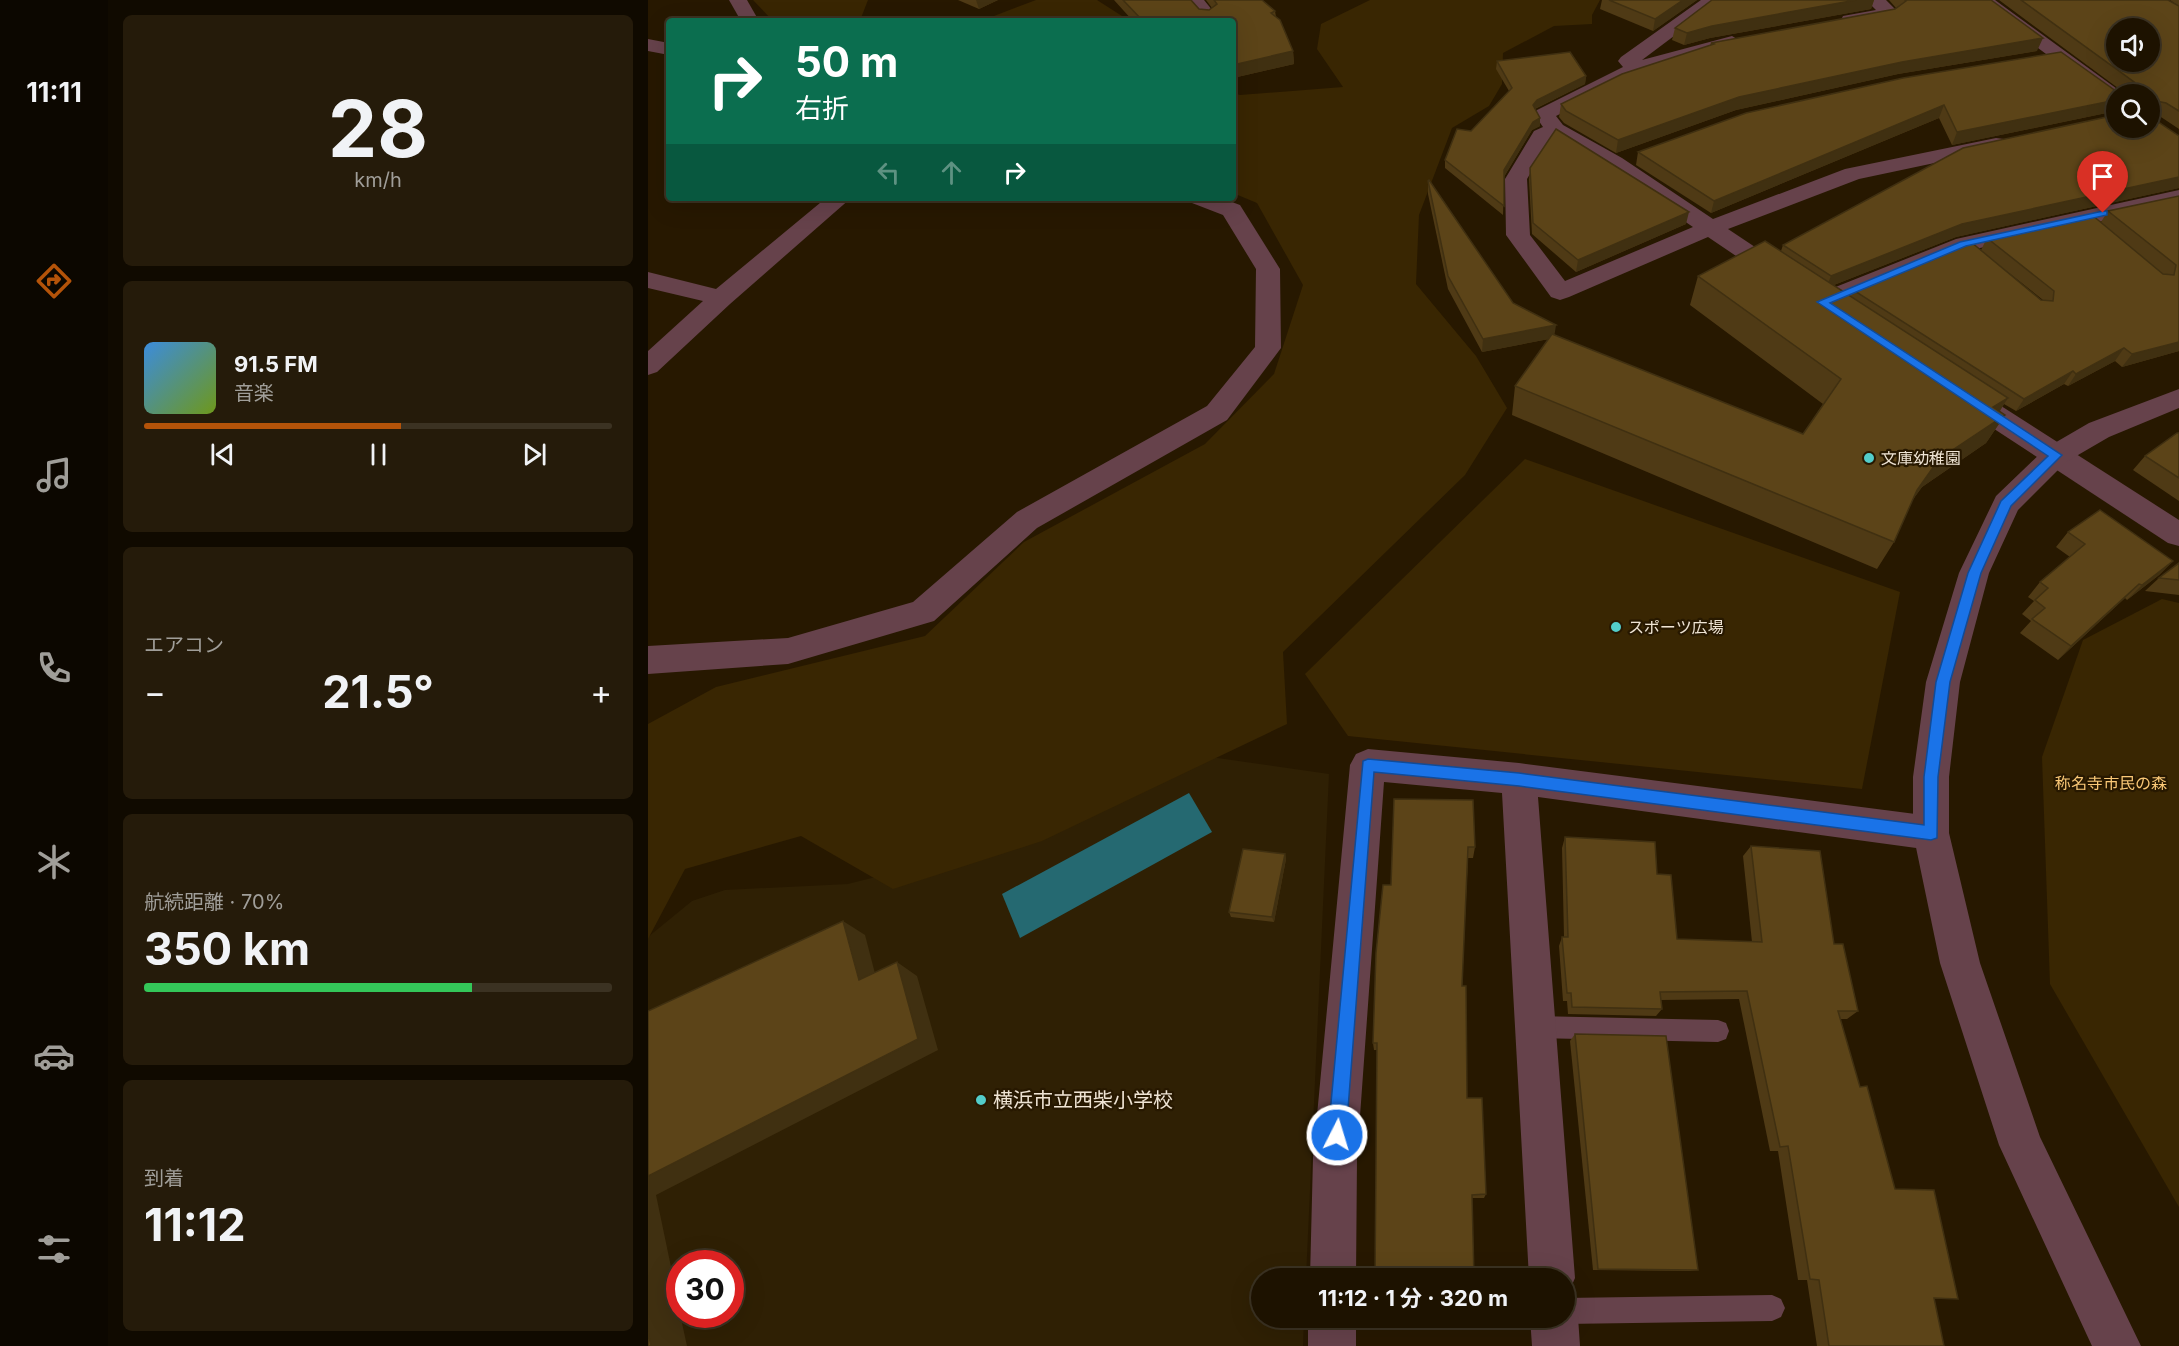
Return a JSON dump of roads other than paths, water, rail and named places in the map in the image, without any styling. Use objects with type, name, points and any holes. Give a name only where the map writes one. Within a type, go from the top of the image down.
[{"type":"street","points":[[738,0],[748,18]]},
{"type":"street","points":[[1194,0],[1208,16]]},
{"type":"street","points":[[1638,67],[1628,61],[1713,0]]},
{"type":"street","points":[[1833,23],[1890,13],[1875,0]]},
{"type":"street","points":[[1983,0],[2106,90]]},
{"type":"street","points":[[1755,38],[1710,46],[1638,67],[1544,114],[1556,129],[1625,159],[1710,228],[1832,309],[1972,251],[2093,225],[2179,197]]},
{"type":"street","points":[[648,45],[666,49]]},
{"type":"street","points":[[2036,59],[2059,55]]},
{"type":"street","points":[[1556,129],[1542,136],[1516,179],[1518,235],[1560,292],[1710,228],[1852,174],[2013,141]]},
{"type":"street","points":[[648,366],[721,298],[836,201]]},
{"type":"street","points":[[648,660],[788,651],[923,612],[1027,520],[1217,413],[1268,348],[1268,269],[1232,210],[1208,201]]},
{"type":"street","points":[[648,280],[721,298]]},
{"type":"street","points":[[1938,379],[2179,535]]},
{"type":"street","points":[[2117,1346],[2021,1145],[1960,963],[1931,833],[1931,777],[1943,682],[1974,573],[2006,504],[2056,455],[2099,430],[2179,398]]},
{"type":"street","points":[[1333,1268],[1335,1158],[1368,765],[1519,779],[1931,833]]},
{"type":"street","points":[[1519,779],[1551,1268]]},
{"type":"street","points":[[1332,1328],[1332,1346]]},
{"type":"street","points":[[1555,1328],[1556,1346]]},
{"type":"lane","points":[[1535,1027],[1718,1030]]},
{"type":"lane","points":[[1575,1311],[1772,1308]]},
{"type":"water","points":[[1189,793],[1212,832],[1020,938],[1002,894]]},
{"type":"place","name":"文庫幼稚園","points":[[1869,458]]},
{"type":"place","name":"スポーツ広場","points":[[1616,627]]},
{"type":"place","name":"横浜市立西柴小学校","points":[[981,1100]]},
{"type":"park label","name":"称名寺市民の森","points":[[2111,783]]}]
